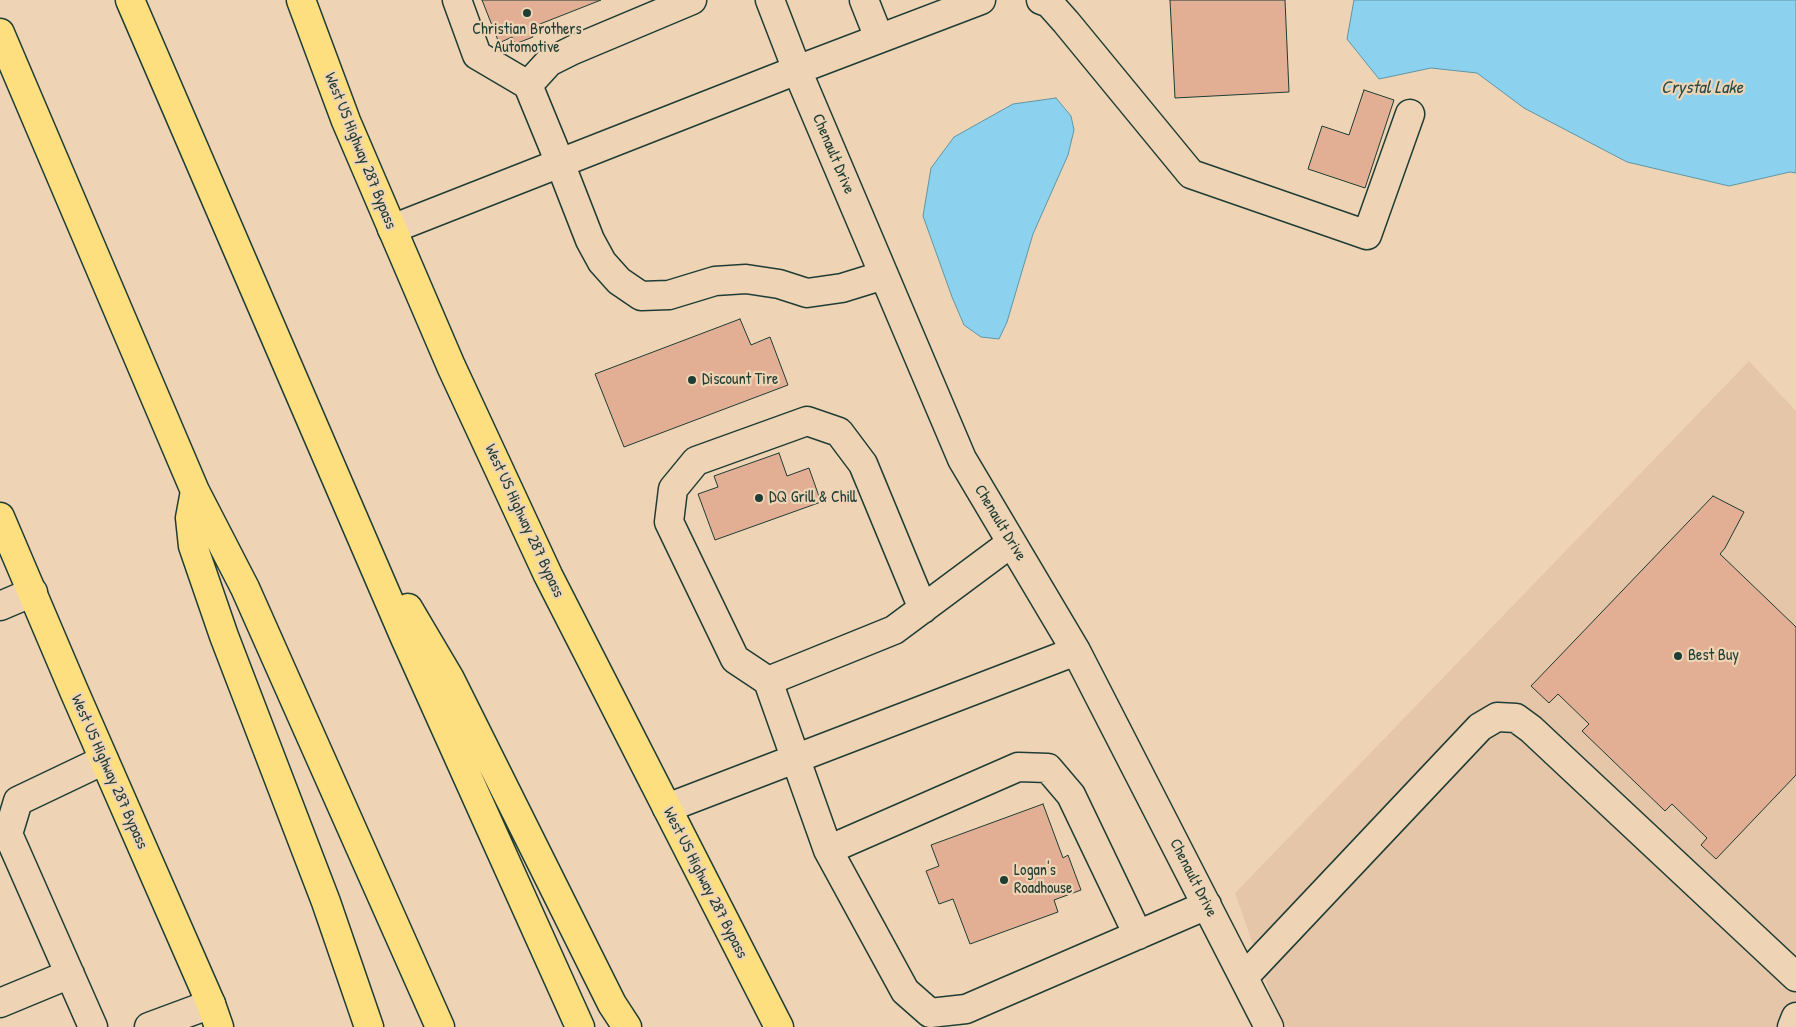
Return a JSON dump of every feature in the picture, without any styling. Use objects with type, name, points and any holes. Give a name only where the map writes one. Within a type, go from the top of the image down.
[{"type":"main road","points":[[130,0],[382,580],[409,647],[580,1027]]},
{"type":"main road","name":"West US Highway 287 Bypass","points":[[301,0],[346,122],[451,366],[548,576],[779,1027]]},
{"type":"main road","points":[[0,33],[195,491],[245,588],[440,1027]]},
{"type":"main road","points":[[195,491],[190,518],[193,546],[224,636],[326,902],[369,1027]]},
{"type":"main road","name":"West US Highway 287 Bypass","points":[[0,518],[215,1016]]},
{"type":"main road","points":[[382,580],[407,605],[450,679],[612,1004],[627,1027]]},
{"type":"street","points":[[457,0],[477,55],[528,85],[590,240],[602,262],[619,281],[641,296],[669,295],[715,281],[746,279],[779,284],[807,293],[842,288],[884,275]]},
{"type":"street","points":[[528,85],[550,62],[572,50],[692,0]]},
{"type":"street","name":"Chenault Drive","points":[[770,0],[797,70],[962,459],[1076,651],[1268,1027]]},
{"type":"street","points":[[864,0],[879,38]]},
{"type":"street","points":[[392,229],[879,38],[981,0]]},
{"type":"street","points":[[1053,4],[1191,174],[1367,235],[1410,114]]},
{"type":"street","points":[[923,609],[863,464],[839,432],[807,421],[696,461],[673,489],[670,522],[735,659],[768,681],[828,850],[904,991],[930,1013],[966,1009],[1207,905]]},
{"type":"street","points":[[768,681],[894,630],[1012,542]]},
{"type":"street","points":[[0,606],[33,592]]},
{"type":"street","points":[[667,808],[1076,651]]},
{"type":"street","points":[[1244,977],[1480,726],[1497,717],[1516,718],[1531,729],[1796,977]]},
{"type":"street","points":[[94,1027],[8,834],[7,816],[18,800],[104,760]]},
{"type":"street","points":[[828,850],[1018,767],[1048,768],[1072,795],[1138,935]]},
{"type":"street","points":[[0,1003],[70,974]]},
{"type":"street","points":[[149,1027],[215,1016]]},
{"type":"street","points":[[1792,1027],[1796,1017]]},
{"type":"shaded area","points":[[1749,361],[1796,411],[1796,1027],[1286,1027],[1271,996],[1235,893]]},
{"type":"water","name":"Crystal Lake","points":[[1354,0],[1796,0],[1796,173],[1790,172],[1729,186],[1627,162],[1524,108],[1477,73],[1431,68],[1379,79],[1347,39]]},
{"type":"water","points":[[1056,98],[1071,116],[1074,130],[1068,155],[1033,234],[1007,322],[999,339],[981,337],[964,325],[923,216],[931,168],[954,137],[1013,104]]},
{"type":"building","name":"Christian Brothers Automotive","points":[[482,0],[601,0],[535,26],[537,31],[531,33],[533,37],[515,44],[512,37],[499,43]]},
{"type":"building","points":[[1170,0],[1285,0],[1289,92],[1175,98]]},
{"type":"building","points":[[1364,90],[1394,100],[1365,188],[1308,169],[1322,126],[1349,135]]},
{"type":"building","name":"Discount Tire","points":[[740,319],[751,345],[770,337],[788,385],[624,447],[595,374]]},
{"type":"building","name":"DQ Grill & Chill","points":[[779,453],[787,476],[809,468],[821,502],[715,540],[698,494],[718,487],[714,476]]},
{"type":"building","name":"Best Buy","points":[[1713,496],[1744,512],[1720,554],[1796,627],[1796,775],[1716,859],[1701,845],[1707,838],[1672,804],[1665,811],[1582,731],[1589,724],[1558,694],[1549,703],[1531,686]]},
{"type":"building","name":"Logan's Roadhouse","points":[[1043,804],[1063,858],[1068,855],[1081,890],[1054,900],[1058,912],[970,944],[953,899],[939,904],[926,871],[939,866],[931,845]]},
{"type":"place","name":"Christian Brothers Automotive","points":[[527,13]]},
{"type":"place","name":"Discount Tire","points":[[692,380]]},
{"type":"place","name":"DQ Grill & Chill","points":[[759,498]]},
{"type":"place","name":"Best Buy","points":[[1678,656]]},
{"type":"place","name":"Logan's Roadhouse","points":[[1004,880]]}]
